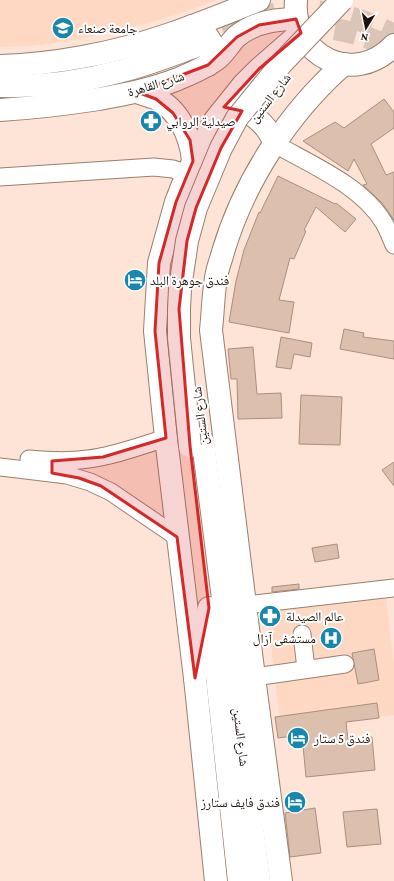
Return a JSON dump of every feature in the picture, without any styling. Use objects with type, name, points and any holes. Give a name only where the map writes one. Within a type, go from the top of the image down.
[{"type":"main road","points":[[222,15],[238,0]]},
{"type":"main road","name":"شارع القاهرة","points":[[0,110],[79,102],[137,92],[176,80],[222,15],[258,0]]},
{"type":"main road","name":"شارع الستين","points":[[259,881],[196,444],[179,338],[180,288],[187,240],[196,208],[221,148],[237,118],[276,69],[342,0]]},
{"type":"main road","name":"شارع الستين","points":[[239,881],[209,608],[196,444],[191,307],[193,284],[200,247],[209,214],[236,147],[253,116],[276,87],[360,0]]},
{"type":"main road","points":[[297,17],[307,43],[323,57],[333,62],[344,64],[369,62],[379,58],[394,45]]},
{"type":"main road","name":"شارع القاهرة","points":[[0,66],[40,63],[83,57],[140,43],[198,49],[220,57],[237,37],[247,30],[271,21],[297,17]]},
{"type":"main road","name":"شارع الستين","points":[[216,881],[195,678],[166,438],[156,331],[157,283],[159,264],[164,244],[176,202],[190,167],[215,120],[259,69],[297,17]]},
{"type":"main road","points":[[0,86],[44,85],[82,80],[119,72],[198,49]]},
{"type":"main road","points":[[0,99],[52,96],[132,82],[198,49]]},
{"type":"main road","points":[[369,62],[385,63],[394,66]]},
{"type":"main road","name":"شارع الستين","points":[[281,881],[211,330],[216,278],[230,228],[247,189],[265,158],[293,119],[316,90],[344,64]]},
{"type":"main road","points":[[137,92],[156,99],[165,105],[180,121],[190,140],[190,167]]},
{"type":"main road","points":[[224,109],[240,110],[256,117],[268,129],[275,144]]},
{"type":"main road","points":[[195,678],[209,608]]},
{"type":"street","points":[[275,144],[351,187],[372,206],[384,223],[394,245]]},
{"type":"street","points":[[0,176],[154,167],[172,169],[190,167]]},
{"type":"street","points":[[0,467],[52,467],[70,461],[103,456],[166,438]]},
{"type":"street","points":[[0,457],[52,467],[101,486],[177,537]]},
{"type":"street","points":[[245,605],[394,588]]},
{"type":"street","points":[[302,634],[306,669]]},
{"type":"street","points":[[254,677],[345,664]]},
{"type":"highlighted area","points":[[296,19],[301,33],[259,69],[224,107],[242,111],[221,148],[196,208],[187,241],[179,309],[190,446],[209,608],[195,678],[177,537],[101,486],[79,478],[52,473],[52,461],[103,457],[166,438],[155,331],[159,263],[176,202],[193,161],[190,140],[173,113],[156,99],[137,92],[208,65],[237,37],[259,25]]},
{"type":"shaded area","name":"جامعة صنعاء","points":[[0,0],[216,0],[182,13],[145,24],[75,40],[32,46],[0,47]]},
{"type":"shaded area","name":"مستشفى آزال","points":[[386,598],[394,665],[394,715],[281,728],[267,611]]},
{"type":"building","points":[[384,99],[394,112],[394,128],[371,144],[386,175],[394,172],[394,220],[382,203],[363,185],[367,184],[354,159],[348,171],[303,141],[335,122],[344,128]]},
{"type":"building","points":[[278,176],[335,204],[336,203],[356,219],[345,232],[316,207],[304,230],[306,231],[294,259],[290,258],[279,300],[294,302],[289,333],[229,322],[236,281],[244,250],[259,212],[260,213]]},
{"type":"building","points":[[344,329],[364,333],[363,337],[394,341],[394,359],[340,349]]},
{"type":"building","points":[[281,337],[312,343],[310,357],[294,354],[291,369],[276,367]]},
{"type":"building","points":[[253,347],[257,394],[281,393],[282,418],[238,419],[237,379],[231,379],[228,349]]},
{"type":"building","points":[[301,395],[342,397],[340,445],[299,444]]},
{"type":"building","points":[[394,462],[394,486],[382,470]]},
{"type":"building","points":[[337,544],[339,558],[315,562],[312,548]]},
{"type":"building","points":[[299,584],[299,589],[272,592],[272,587]]},
{"type":"building","points":[[374,649],[379,680],[358,684],[352,653]]},
{"type":"building","points":[[377,703],[379,718],[346,722],[348,740],[372,737],[375,770],[306,777],[302,735],[278,738],[275,717]]},
{"type":"building","points":[[315,808],[321,853],[290,857],[285,813]]},
{"type":"building","points":[[377,809],[381,844],[347,847],[343,812]]},
{"type":"tunnel","points":[[194,47],[252,20],[289,12],[307,11],[342,15],[360,20],[394,35]]},
{"type":"tunnel","points":[[302,26],[343,30],[382,44]]},
{"type":"place","name":"جامعة صنعاء","points":[[63,28]]},
{"type":"place","name":"صيدلية الروابي","points":[[151,121]]},
{"type":"place","name":"فندق جوهرة البلد","points":[[135,280]]},
{"type":"place","name":"عالم الصيدلة","points":[[270,616]]},
{"type":"place","name":"مستشفى آزال","points":[[331,638]]},
{"type":"place","name":"فندق 5 ستار","points":[[298,738]]},
{"type":"place","name":"فندق فايف ستارز","points":[[295,802]]}]
